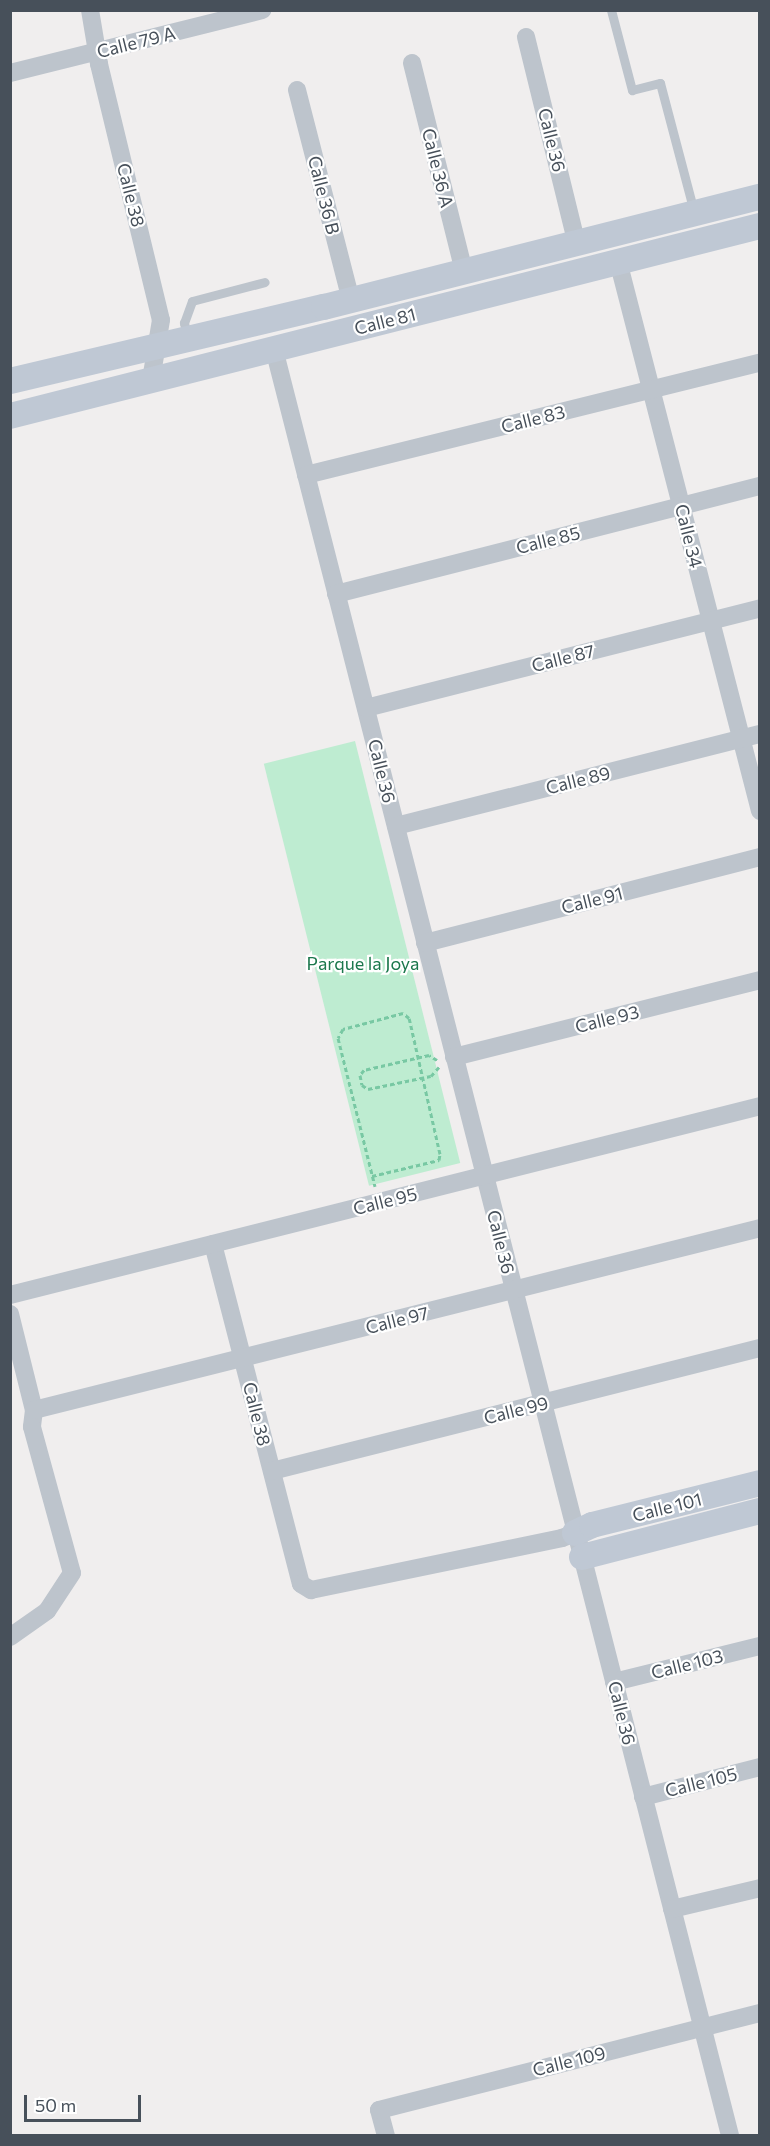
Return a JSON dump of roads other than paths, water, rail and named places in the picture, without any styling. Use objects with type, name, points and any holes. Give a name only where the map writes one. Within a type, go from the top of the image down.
[{"type":"main road","name":"Calle 81","points":[[10,381],[351,300],[759,197]]},
{"type":"main road","name":"Calle 81","points":[[10,416],[759,226]]},
{"type":"main road","name":"Calle 101","points":[[578,1545],[592,1526],[759,1484]]},
{"type":"main road","name":"Calle 101","points":[[578,1545],[759,1511]]},
{"type":"street","name":"Calle 38","points":[[90,10],[97,52],[161,320],[151,380]]},
{"type":"street","name":"Calle 79 A","points":[[10,73],[262,10]]},
{"type":"street","name":"Calle 36","points":[[526,37],[577,244]]},
{"type":"street","name":"Calle 36 A","points":[[412,63],[464,272]]},
{"type":"street","name":"Calle 36 B","points":[[297,90],[351,300]]},
{"type":"street","name":"Calle 34","points":[[618,261],[759,811]]},
{"type":"street","name":"Calle 36","points":[[274,349],[425,943],[444,1061],[484,1176],[730,2136]]},
{"type":"street","name":"Calle 83","points":[[306,476],[759,363]]},
{"type":"street","name":"Calle 85","points":[[336,594],[759,486]]},
{"type":"street","name":"Calle 87","points":[[366,708],[759,608]]},
{"type":"street","name":"Calle 89","points":[[396,826],[759,734]]},
{"type":"street","name":"Calle 91","points":[[425,943],[759,856]]},
{"type":"street","name":"Calle 93","points":[[444,1061],[759,980]]},
{"type":"street","name":"Calle 95","points":[[10,1295],[759,1107]]},
{"type":"street","name":"Calle 97","points":[[34,1410],[759,1228]]},
{"type":"street","name":"Calle 38","points":[[213,1244],[301,1584],[311,1590],[578,1545]]},
{"type":"street","points":[[10,1314],[34,1410],[32,1427],[72,1573],[47,1611],[10,1637]]},
{"type":"street","name":"Calle 99","points":[[272,1471],[759,1348]]},
{"type":"street","name":"Calle 103","points":[[614,1683],[759,1646]]},
{"type":"street","name":"Calle 105","points":[[643,1797],[759,1767]]},
{"type":"street","points":[[672,1910],[759,1888]]},
{"type":"street","name":"Calle 109","points":[[386,2136],[379,2110],[759,2013]]},
{"type":"lane","points":[[611,10],[632,90],[660,83],[694,213]]},
{"type":"lane","points":[[188,338],[184,323],[192,301],[265,282]]},
{"type":"park label","name":"Parque la Joya","points":[[363,963]]}]
